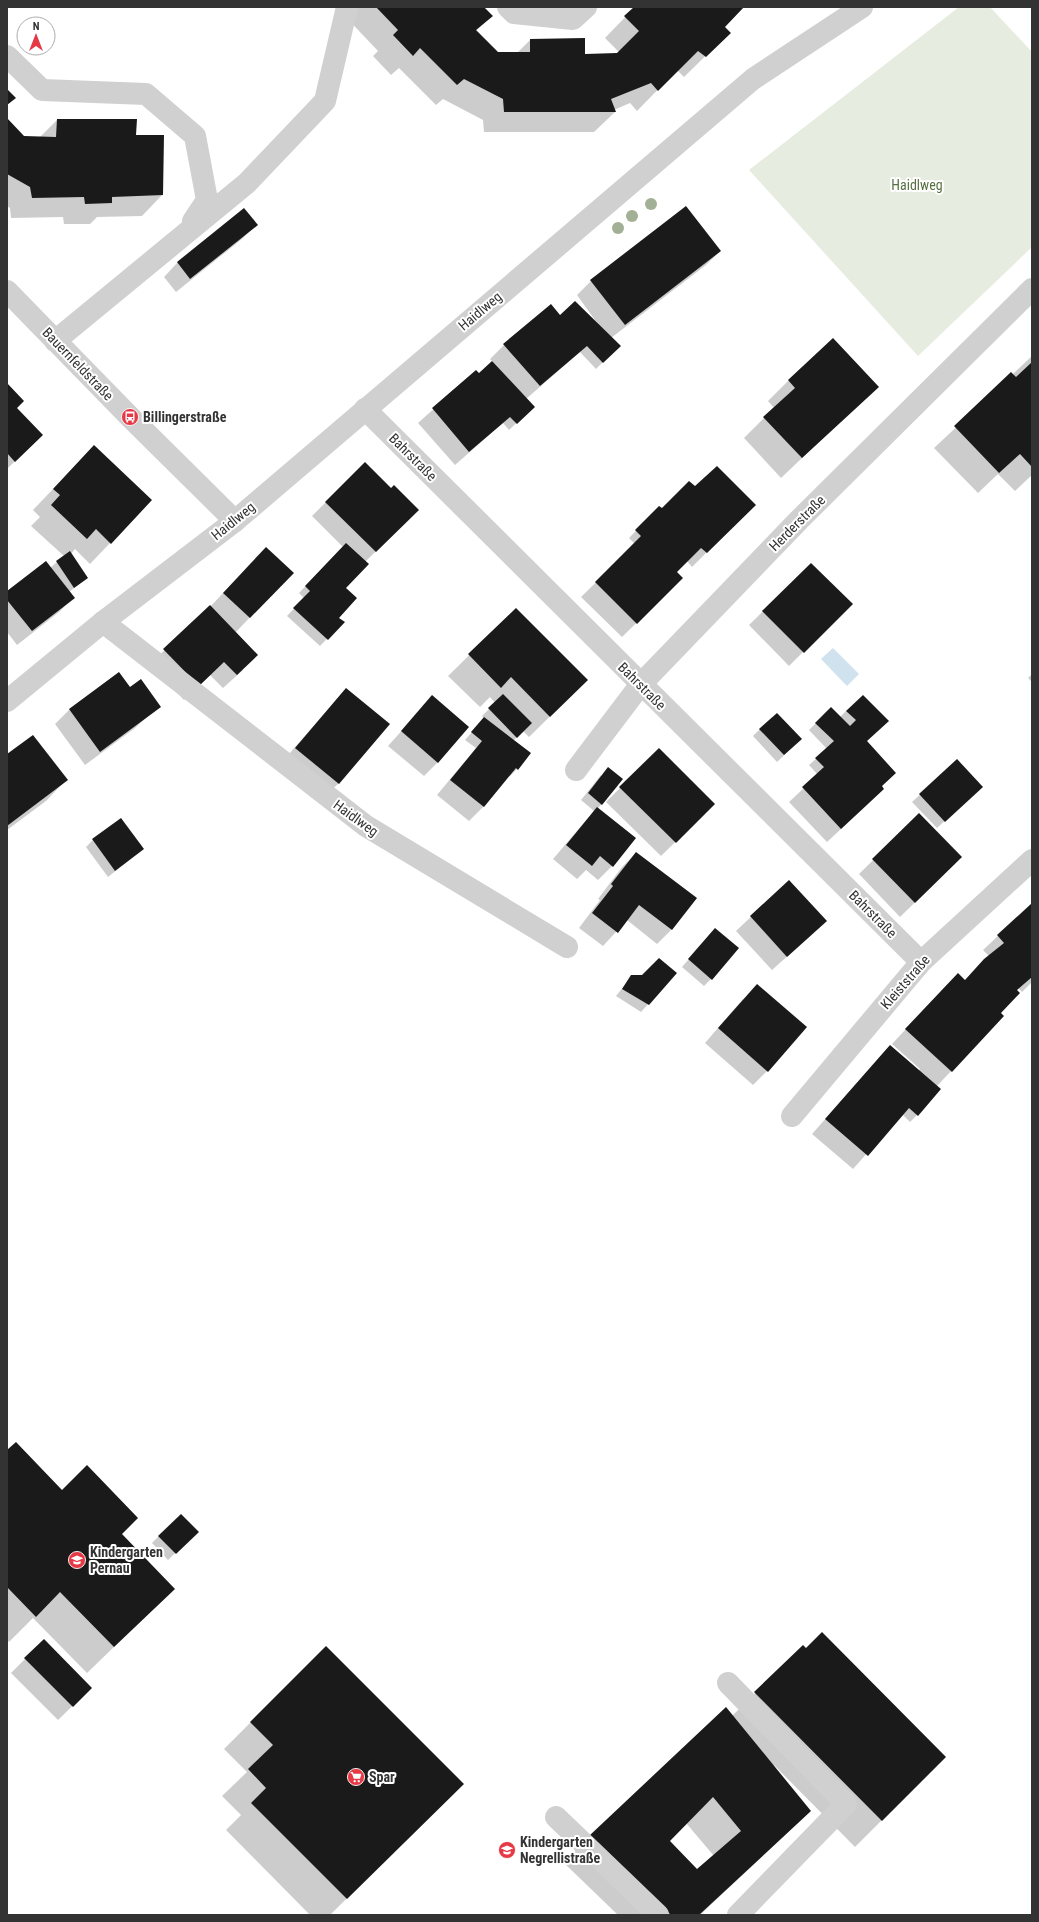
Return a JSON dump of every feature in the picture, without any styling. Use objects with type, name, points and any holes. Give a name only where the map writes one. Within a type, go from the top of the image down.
[{"type":"street","points":[[55,341],[247,182],[325,100],[347,7]]},
{"type":"street","points":[[508,7],[514,13],[573,18],[586,7]]},
{"type":"street","name":"Haidlweg","points":[[7,701],[103,622],[235,521],[753,79],[862,7]]},
{"type":"street","points":[[7,56],[42,90],[146,94],[195,136],[207,200],[186,232]]},
{"type":"street","name":"Herderstraße","points":[[576,770],[641,684],[805,514],[1032,289]]},
{"type":"street","name":"Bauernfeldstraße","points":[[7,290],[55,341],[235,521]]},
{"type":"street","name":"Bahrstraße","points":[[365,410],[920,962]]},
{"type":"street","name":"Haidlweg","points":[[103,622],[366,826],[567,947]]},
{"type":"street","name":"Kleiststraße","points":[[792,1116],[920,962],[1032,860]]},
{"type":"street","points":[[728,1683],[846,1804],[738,1915]]},
{"type":"street","points":[[556,1816],[658,1915]]},
{"type":"green space","name":"Haidlweg","points":[[959,7],[990,7],[1032,52],[1032,247],[918,356],[749,170]]},
{"type":"water","points":[[833,648],[859,674],[847,686],[821,659]]},
{"type":"building","points":[[376,7],[484,7],[493,16],[476,30],[498,52],[530,52],[530,39],[585,38],[585,54],[617,53],[639,31],[624,16],[634,7],[744,7],[725,27],[731,33],[706,57],[698,51],[658,91],[651,83],[611,99],[616,112],[504,112],[503,99],[464,79],[457,85],[420,48],[413,56],[393,35],[398,30]]},
{"type":"building","points":[[7,89],[16,98],[7,105]]},
{"type":"building","points":[[7,118],[24,136],[56,137],[57,119],[137,119],[136,135],[164,135],[163,195],[112,197],[112,203],[85,204],[84,197],[32,198],[30,187],[7,174]]},
{"type":"building","points":[[686,206],[721,251],[625,325],[590,280]]},
{"type":"building","points":[[244,208],[258,225],[190,279],[177,262]]},
{"type":"building","points":[[575,301],[621,346],[603,363],[587,346],[540,386],[503,344],[551,304],[560,315]]},
{"type":"building","points":[[833,338],[879,387],[802,458],[763,417],[795,388],[788,380]]},
{"type":"building","points":[[492,361],[535,407],[517,424],[510,417],[469,452],[432,408],[476,370],[479,373]]},
{"type":"building","points":[[1032,362],[1032,467],[1020,454],[999,473],[954,426],[1011,372],[1016,377]]},
{"type":"building","points":[[7,383],[24,401],[17,408],[43,435],[15,462],[7,453]]},
{"type":"building","points":[[94,445],[152,500],[111,544],[96,529],[87,539],[51,505],[60,495],[53,489]]},
{"type":"building","points":[[365,462],[391,488],[394,485],[419,510],[376,552],[325,502]]},
{"type":"building","points":[[717,466],[756,505],[707,553],[701,548],[677,572],[683,578],[637,624],[595,582],[641,536],[635,530],[659,506],[662,508],[689,481],[695,486]]},
{"type":"building","points":[[346,543],[369,564],[346,588],[357,598],[339,618],[345,622],[328,640],[293,608],[310,591],[305,586]]},
{"type":"building","points":[[266,547],[294,573],[250,618],[223,593]]},
{"type":"building","points":[[70,551],[88,578],[74,588],[56,561]]},
{"type":"building","points":[[46,561],[75,598],[32,631],[7,600],[7,591]]},
{"type":"building","points":[[811,563],[853,604],[804,653],[762,611]]},
{"type":"building","points":[[210,605],[258,655],[237,675],[224,662],[199,686],[163,649]]},
{"type":"building","points":[[516,608],[588,680],[550,717],[511,677],[501,688],[468,654]]},
{"type":"building","points":[[119,672],[130,687],[141,679],[161,707],[100,752],[69,709]]},
{"type":"building","points":[[346,688],[390,724],[339,784],[295,748]]},
{"type":"building","points":[[503,694],[532,723],[517,738],[488,708]]},
{"type":"building","points":[[432,695],[469,727],[438,763],[401,731]]},
{"type":"building","points":[[863,695],[889,721],[867,741],[896,773],[882,786],[884,789],[841,829],[802,787],[824,767],[815,758],[834,741],[815,723],[831,707],[850,726],[856,720],[846,711]]},
{"type":"building","points":[[777,713],[802,739],[784,755],[759,729]]},
{"type":"building","points":[[484,717],[531,753],[518,770],[516,768],[484,807],[450,780],[482,741],[471,732]]},
{"type":"building","points":[[33,735],[68,780],[7,826],[7,754]]},
{"type":"building","points":[[659,748],[715,804],[676,843],[619,787]]},
{"type":"building","points":[[957,759],[983,787],[945,822],[919,794]]},
{"type":"building","points":[[608,767],[623,779],[602,805],[588,793]]},
{"type":"building","points":[[597,807],[636,838],[613,867],[600,856],[592,866],[566,845]]},
{"type":"building","points":[[919,813],[962,857],[915,903],[872,859]]},
{"type":"building","points":[[121,818],[144,849],[115,871],[92,839]]},
{"type":"building","points":[[636,852],[697,898],[672,930],[639,905],[618,933],[592,913],[613,886],[611,884]]},
{"type":"building","points":[[789,880],[827,921],[787,957],[750,916]]},
{"type":"building","points":[[1032,903],[1032,977],[1017,990],[1020,993],[1001,1013],[1004,1016],[952,1072],[905,1029],[958,973],[965,980],[984,959],[1004,943],[997,935]]},
{"type":"building","points":[[715,928],[739,948],[712,980],[688,959]]},
{"type":"building","points":[[659,958],[677,973],[649,1005],[622,989],[631,975],[642,975]]},
{"type":"building","points":[[757,984],[807,1027],[768,1072],[718,1028]]},
{"type":"building","points":[[890,1045],[941,1089],[918,1116],[909,1108],[868,1156],[825,1119]]},
{"type":"building","name":"Kindergarten Pernau","points":[[16,1442],[62,1490],[87,1465],[138,1518],[122,1534],[175,1589],[114,1647],[60,1592],[36,1617],[7,1587],[7,1450]]},
{"type":"building","points":[[181,1514],[199,1532],[176,1554],[158,1536]]},
{"type":"building","points":[[822,1632],[946,1757],[882,1821],[754,1692],[803,1645],[806,1648]]},
{"type":"building","points":[[44,1639],[92,1688],[73,1707],[24,1658]]},
{"type":"building","name":"Spar","points":[[326,1646],[464,1784],[347,1899],[251,1803],[266,1788],[248,1769],[273,1745],[250,1722]]},
{"type":"building","points":[[726,1707],[811,1811],[699,1915],[671,1915],[589,1836]],"holes":[[[713,1797],[741,1831],[697,1869],[670,1841]]]},
{"type":"place","name":"Billingerstraße","points":[[130,417]]},
{"type":"place","name":"Kindergarten Pernau","points":[[77,1560]]},
{"type":"place","name":"Spar","points":[[356,1777]]},
{"type":"place","name":"Kindergarten Negrellistraße","points":[[507,1850]]}]
